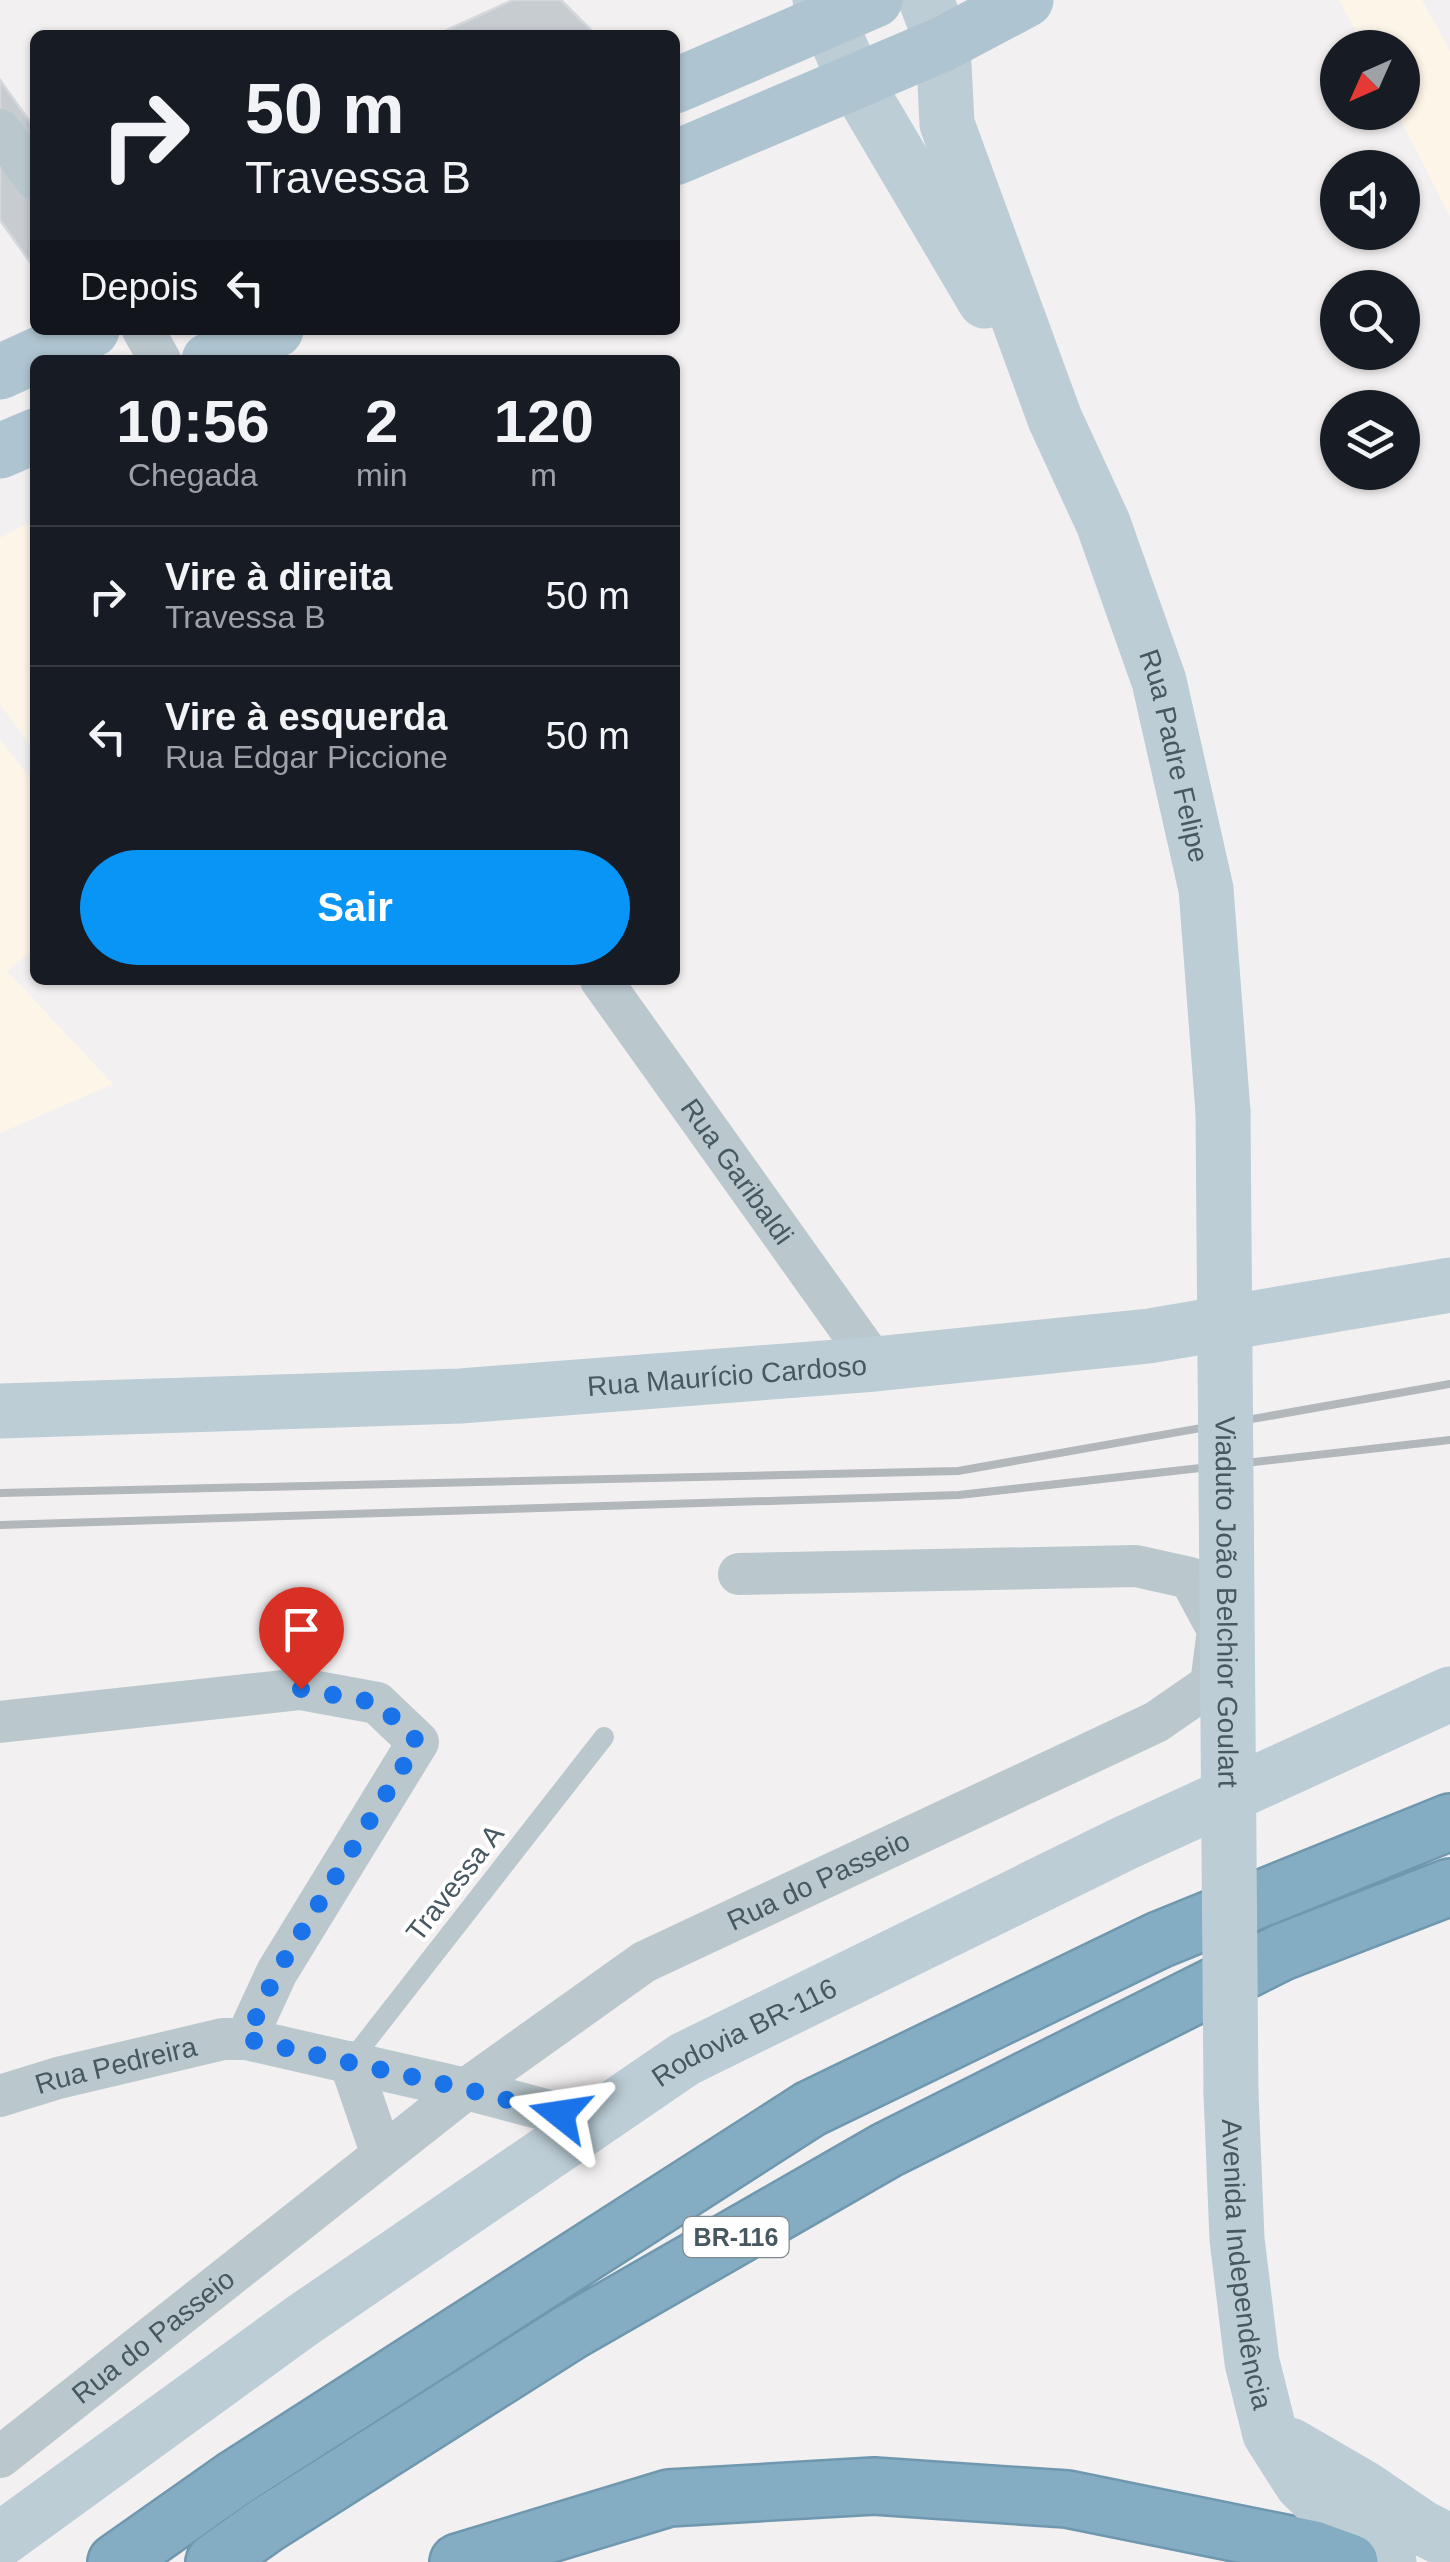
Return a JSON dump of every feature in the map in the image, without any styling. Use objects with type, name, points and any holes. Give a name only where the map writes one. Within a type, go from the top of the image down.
[{"type":"highway","name":"BR-116","points":[[116,2562],[234,2479],[810,2110],[1158,1940],[1450,1822]]},
{"type":"highway","name":"BR-116","points":[[214,2562],[572,2331],[886,2150],[1282,1952],[1450,1888]]},
{"type":"highway","points":[[1282,1952],[1450,1910]]},
{"type":"highway","points":[[458,2562],[669,2498],[874,2486],[1067,2499],[1314,2548],[1350,2562]]},
{"type":"main road","points":[[680,156],[854,81],[934,22],[1026,0]]},
{"type":"main road","points":[[680,84],[841,7]]},
{"type":"main road","name":"Rua Padre Felipe","points":[[841,7],[854,81],[1055,420]]},
{"type":"main road","name":"Rua Padre Felipe","points":[[934,22],[947,124],[1055,420],[1103,523],[1159,681],[1206,889],[1224,1112]]},
{"type":"main road","points":[[37,355],[81,335]]},
{"type":"main road","points":[[220,355],[265,335]]},
{"type":"main road","points":[[0,372],[30,358]]},
{"type":"main road","points":[[0,451],[30,438]]},
{"type":"main road","name":"Viaduto João Belchior Goulart","points":[[1224,1112],[1232,2092]]},
{"type":"main road","name":"Rua Maurício Cardoso","points":[[0,1411],[460,1396],[874,1364],[1149,1336],[1450,1285]]},
{"type":"main road","name":"Rodovia BR-116","points":[[0,2540],[303,2320],[685,2059],[1125,1843],[1450,1694]]},
{"type":"main road","name":"Avenida Independência","points":[[1232,2092],[1237,2238],[1252,2362],[1270,2434],[1302,2484],[1367,2548],[1389,2562]]},
{"type":"main road","name":"Avenida Independência","points":[[1270,2434],[1450,2542]]},
{"type":"street","points":[[0,130],[30,171]]},
{"type":"street","name":"Rua Garibaldi","points":[[605,985],[874,1364]]},
{"type":"street","name":"Rua do Passeio","points":[[0,2457],[466,2089],[644,1962],[1156,1722],[1211,1684],[1218,1630],[1190,1578],[1136,1566],[739,1574]]},
{"type":"street","points":[[0,1722],[301,1689],[378,1703],[418,1742],[277,1972],[246,2039]]},
{"type":"street","name":"Rua Pedreira","points":[[0,2096],[58,2078],[223,2039],[246,2039],[592,2122]]},
{"type":"street","points":[[350,2062],[382,2155]]},
{"type":"lane","name":"Travessa A","points":[[350,2062],[604,1737]]},
{"type":"shaded area","points":[[1339,0],[1422,0],[1450,51],[1450,216],[1420,158],[1420,150],[1416,150],[1406,130],[1420,130],[1420,30],[1355,30]]},
{"type":"shaded area","points":[[30,523],[30,745],[0,704],[0,538]]},
{"type":"shaded area","points":[[0,740],[30,778],[30,952],[7,971],[113,1084],[0,1133]]},
{"type":"building","points":[[513,0],[561,0],[591,30],[447,30]]},
{"type":"building","points":[[0,80],[30,122],[30,262],[0,220]]},
{"type":"railway","points":[[0,1493],[958,1471],[1450,1384]]},
{"type":"railway","points":[[0,1525],[959,1495],[1450,1440]]},
{"type":"route","points":[[301,1689],[378,1703],[418,1742],[277,1972],[246,2039],[560,2114]]}]
